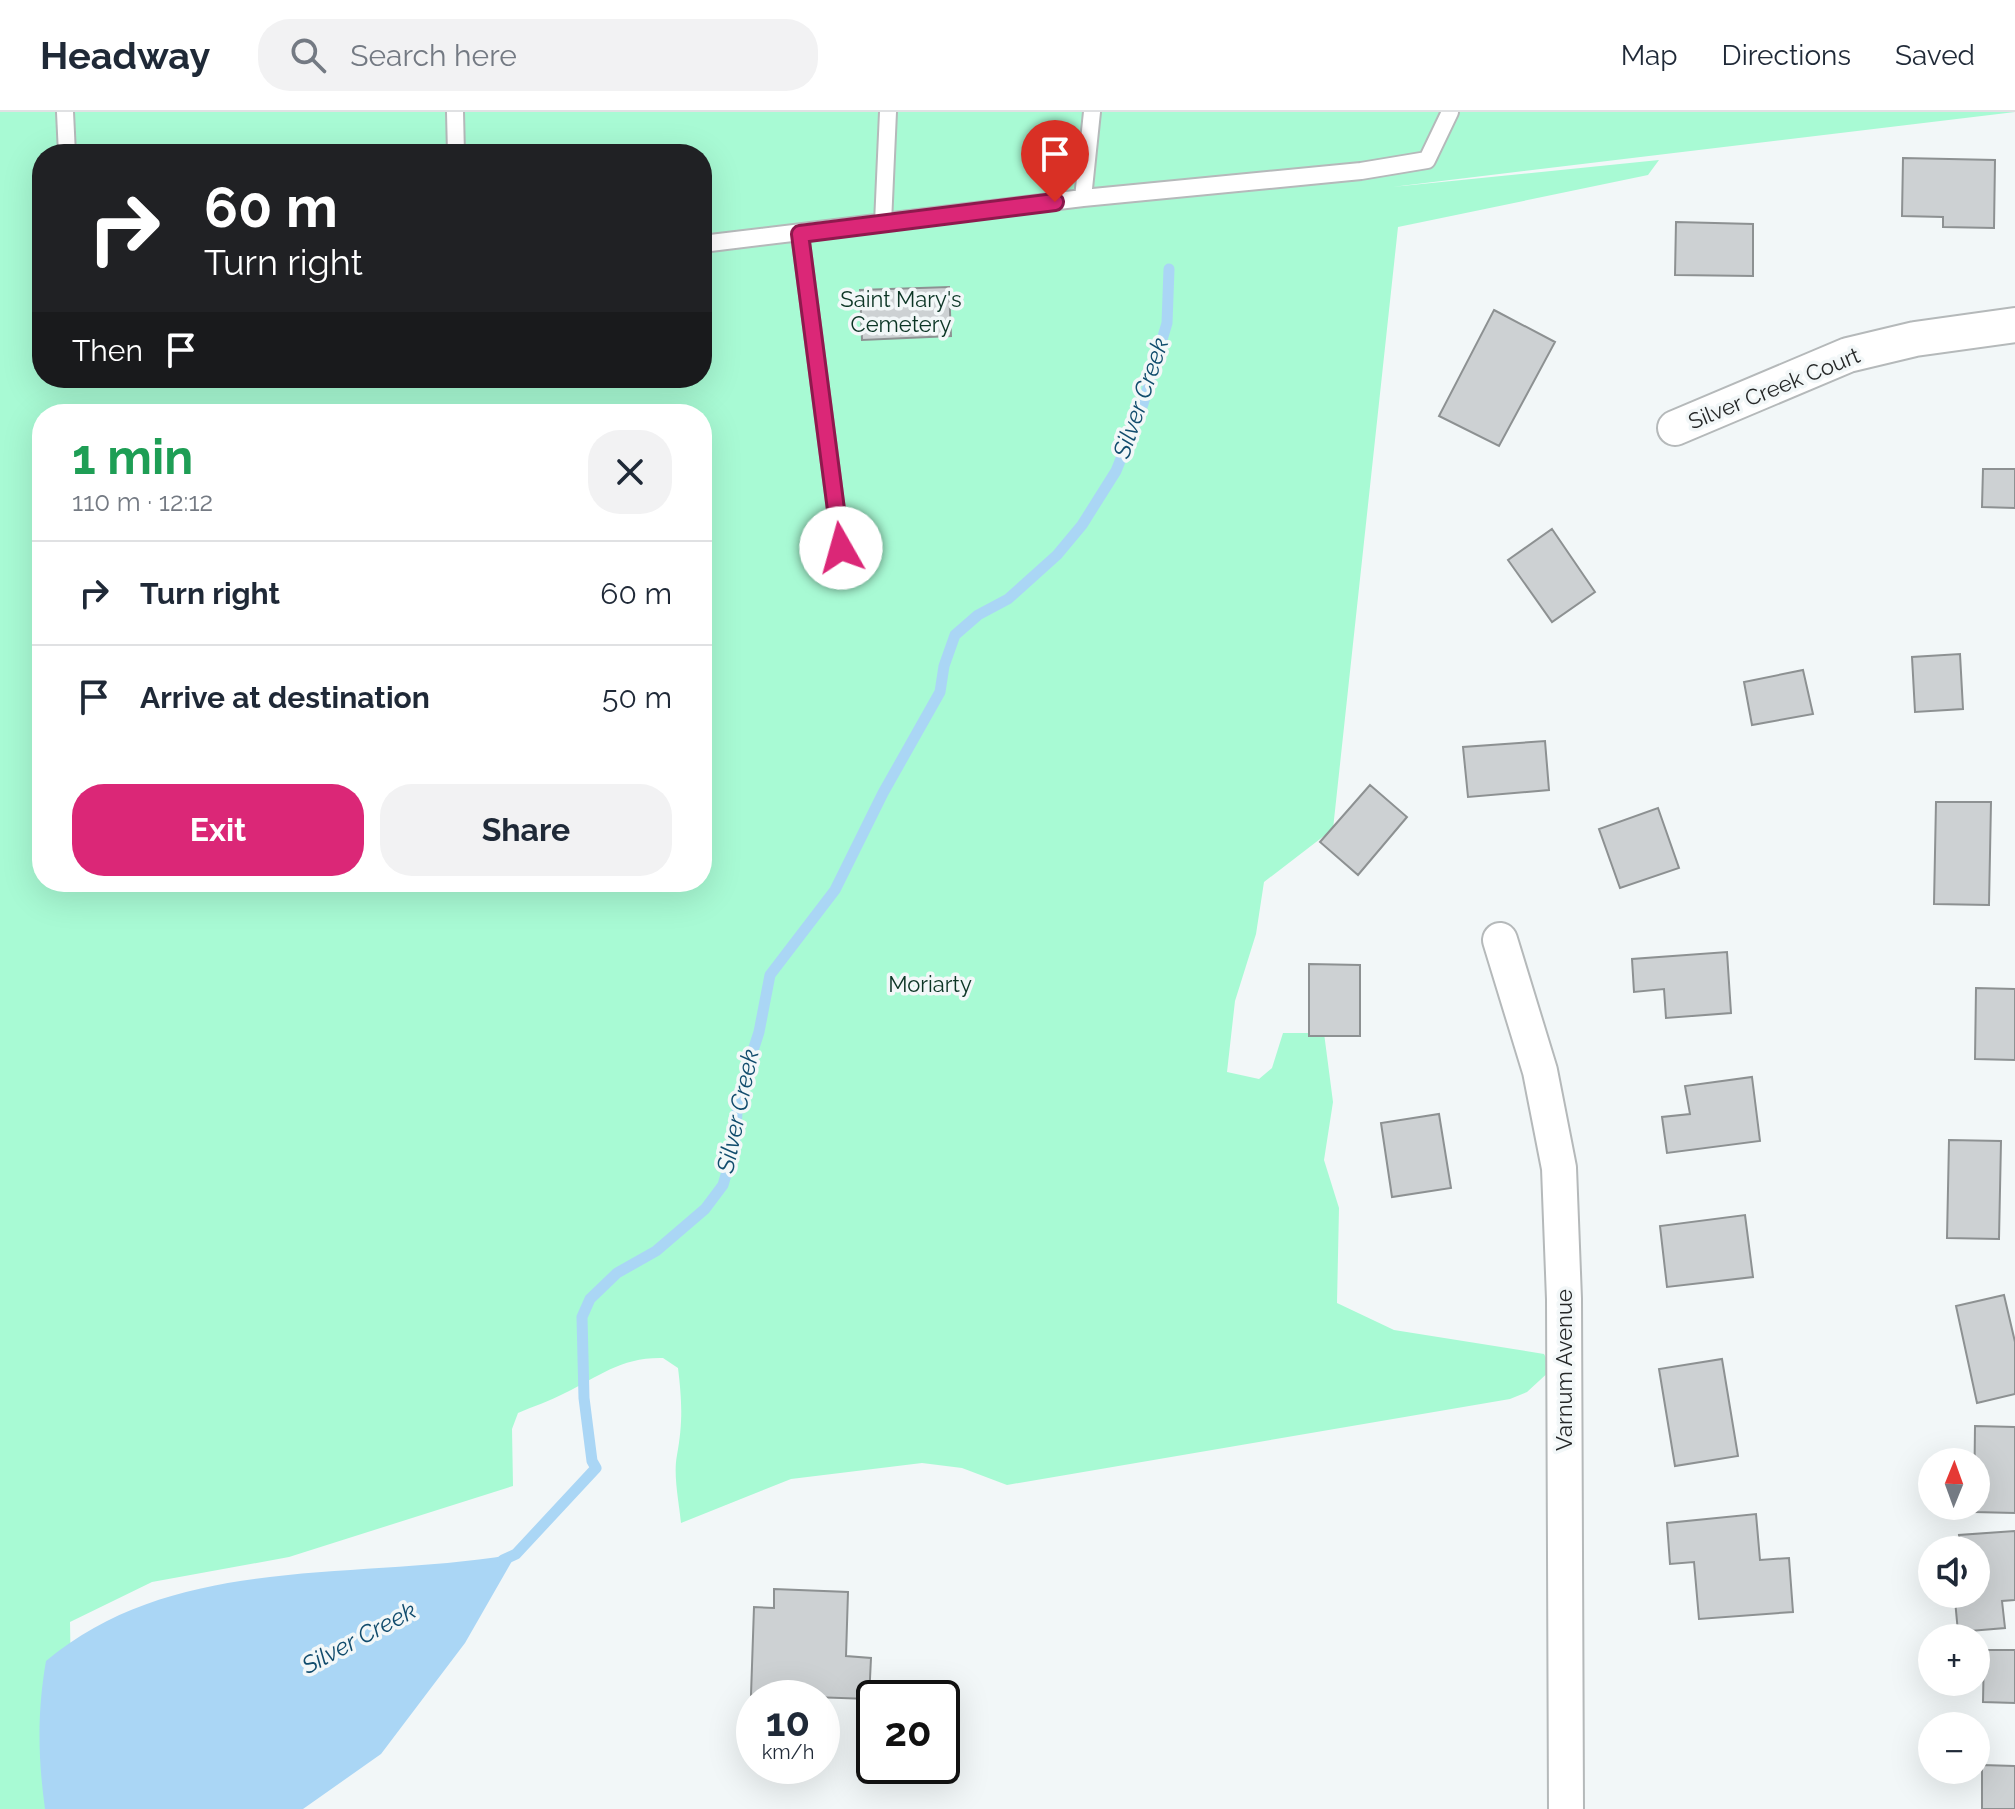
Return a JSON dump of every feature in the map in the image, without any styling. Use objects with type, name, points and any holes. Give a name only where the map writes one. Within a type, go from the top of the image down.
[{"type":"street","name":"Silver Creek Court","points":[[1675,428],[1848,355],[1915,339],[2015,325]]},
{"type":"street","name":"Varnum Avenue","points":[[1500,940],[1540,1071],[1559,1168],[1564,1299],[1566,1809]]},
{"type":"lane","points":[[65,112],[67,144]]},
{"type":"lane","points":[[455,112],[456,144]]},
{"type":"lane","points":[[883,223],[888,112]]},
{"type":"lane","points":[[1083,198],[1092,112]]},
{"type":"lane","points":[[712,243],[1083,198],[1361,171],[1427,160],[1450,112]]},
{"type":"lane","points":[[800,234],[845,579]]},
{"type":"green space","points":[[0,112],[2015,112],[1392,187],[1659,160],[1648,175],[1398,227],[1333,829],[1264,882],[1256,934],[1235,1001],[1227,1072],[1259,1079],[1272,1068],[1283,1033],[1324,1033],[1333,1102],[1324,1160],[1339,1208],[1337,1303],[1394,1330],[1544,1354],[1552,1369],[1527,1392],[1510,1399],[1007,1485],[962,1468],[922,1463],[791,1479],[681,1523],[676,1471],[681,1412],[678,1368],[663,1358],[623,1364],[518,1413],[512,1429],[513,1486],[289,1557],[152,1582],[70,1622],[73,1809],[0,1809]]},
{"type":"water","points":[[516,1554],[465,1643],[381,1754],[303,1809],[45,1809],[40,1735],[46,1661],[97,1626],[153,1602],[211,1586],[272,1577]]},
{"type":"building","points":[[1903,158],[1995,160],[1994,228],[1943,227],[1943,217],[1902,216]]},
{"type":"building","points":[[1676,222],[1753,224],[1753,276],[1675,275]]},
{"type":"building","points":[[949,287],[951,336],[862,340],[860,290]]},
{"type":"building","points":[[1494,310],[1555,342],[1499,446],[1439,416]]},
{"type":"building","points":[[1983,469],[2015,469],[2015,508],[1982,507]]},
{"type":"building","points":[[1552,529],[1595,592],[1552,622],[1508,560]]},
{"type":"building","points":[[1960,654],[1963,709],[1915,712],[1912,657]]},
{"type":"building","points":[[1803,670],[1813,714],[1752,725],[1744,682]]},
{"type":"building","points":[[1545,741],[1549,790],[1468,797],[1463,747]]},
{"type":"building","points":[[1370,785],[1407,817],[1358,875],[1320,842]]},
{"type":"building","points":[[1936,802],[1991,802],[1989,905],[1934,904]]},
{"type":"building","points":[[1658,808],[1679,868],[1620,888],[1599,829]]},
{"type":"building","points":[[1727,952],[1731,1013],[1666,1018],[1664,989],[1634,992],[1632,959]]},
{"type":"building","points":[[1309,964],[1360,965],[1360,1036],[1309,1036]]},
{"type":"building","points":[[1976,988],[2015,989],[2015,1060],[1975,1059]]},
{"type":"building","points":[[1752,1077],[1760,1141],[1667,1153],[1662,1117],[1690,1114],[1685,1086]]},
{"type":"building","points":[[1439,1114],[1451,1188],[1392,1197],[1381,1123]]},
{"type":"building","points":[[1949,1140],[2001,1141],[1999,1239],[1947,1238]]},
{"type":"building","points":[[1745,1215],[1753,1277],[1667,1287],[1660,1226]]},
{"type":"building","points":[[2004,1295],[2015,1342],[2015,1394],[1977,1403],[1956,1306]]},
{"type":"building","points":[[1722,1359],[1738,1456],[1675,1466],[1659,1369]]},
{"type":"building","points":[[1975,1426],[2015,1427],[2015,1513],[1990,1512],[1990,1448],[1975,1448]]},
{"type":"building","points":[[1756,1514],[1760,1560],[1789,1558],[1793,1612],[1699,1619],[1694,1562],[1670,1564],[1667,1523]]},
{"type":"building","points":[[2015,1531],[2015,1600],[2002,1601],[2005,1628],[1990,1629],[1990,1624],[1957,1624],[1956,1608],[1990,1608],[1990,1536],[1959,1535]]},
{"type":"building","points":[[774,1589],[848,1592],[846,1656],[871,1658],[870,1680],[856,1680],[856,1699],[840,1698],[840,1680],[752,1680],[754,1607],[774,1608]]},
{"type":"building","points":[[1990,1650],[2015,1650],[2015,1703],[1983,1702],[1983,1696],[1990,1696]]},
{"type":"building","points":[[1990,1765],[2015,1766],[2015,1809],[1982,1809],[1982,1784],[1990,1784]]},
{"type":"waterway","name":"Silver Creek","points":[[503,1560],[516,1554],[596,1468],[592,1461],[584,1398],[582,1317],[590,1299],[617,1273],[656,1251],[705,1209],[723,1185],[735,1144],[738,1097],[759,1032],[770,975],[835,890],[883,793],[940,692],[944,666],[955,635],[978,615],[1008,599],[1057,555],[1082,525],[1116,471],[1143,404],[1167,323],[1169,269]]},
{"type":"route","points":[[841,548],[800,234],[1055,202]]},
{"type":"park label","name":"Saint Mary's Cemetery","points":[[901,312]]},
{"type":"park label","name":"Moriarty","points":[[930,984]]}]
